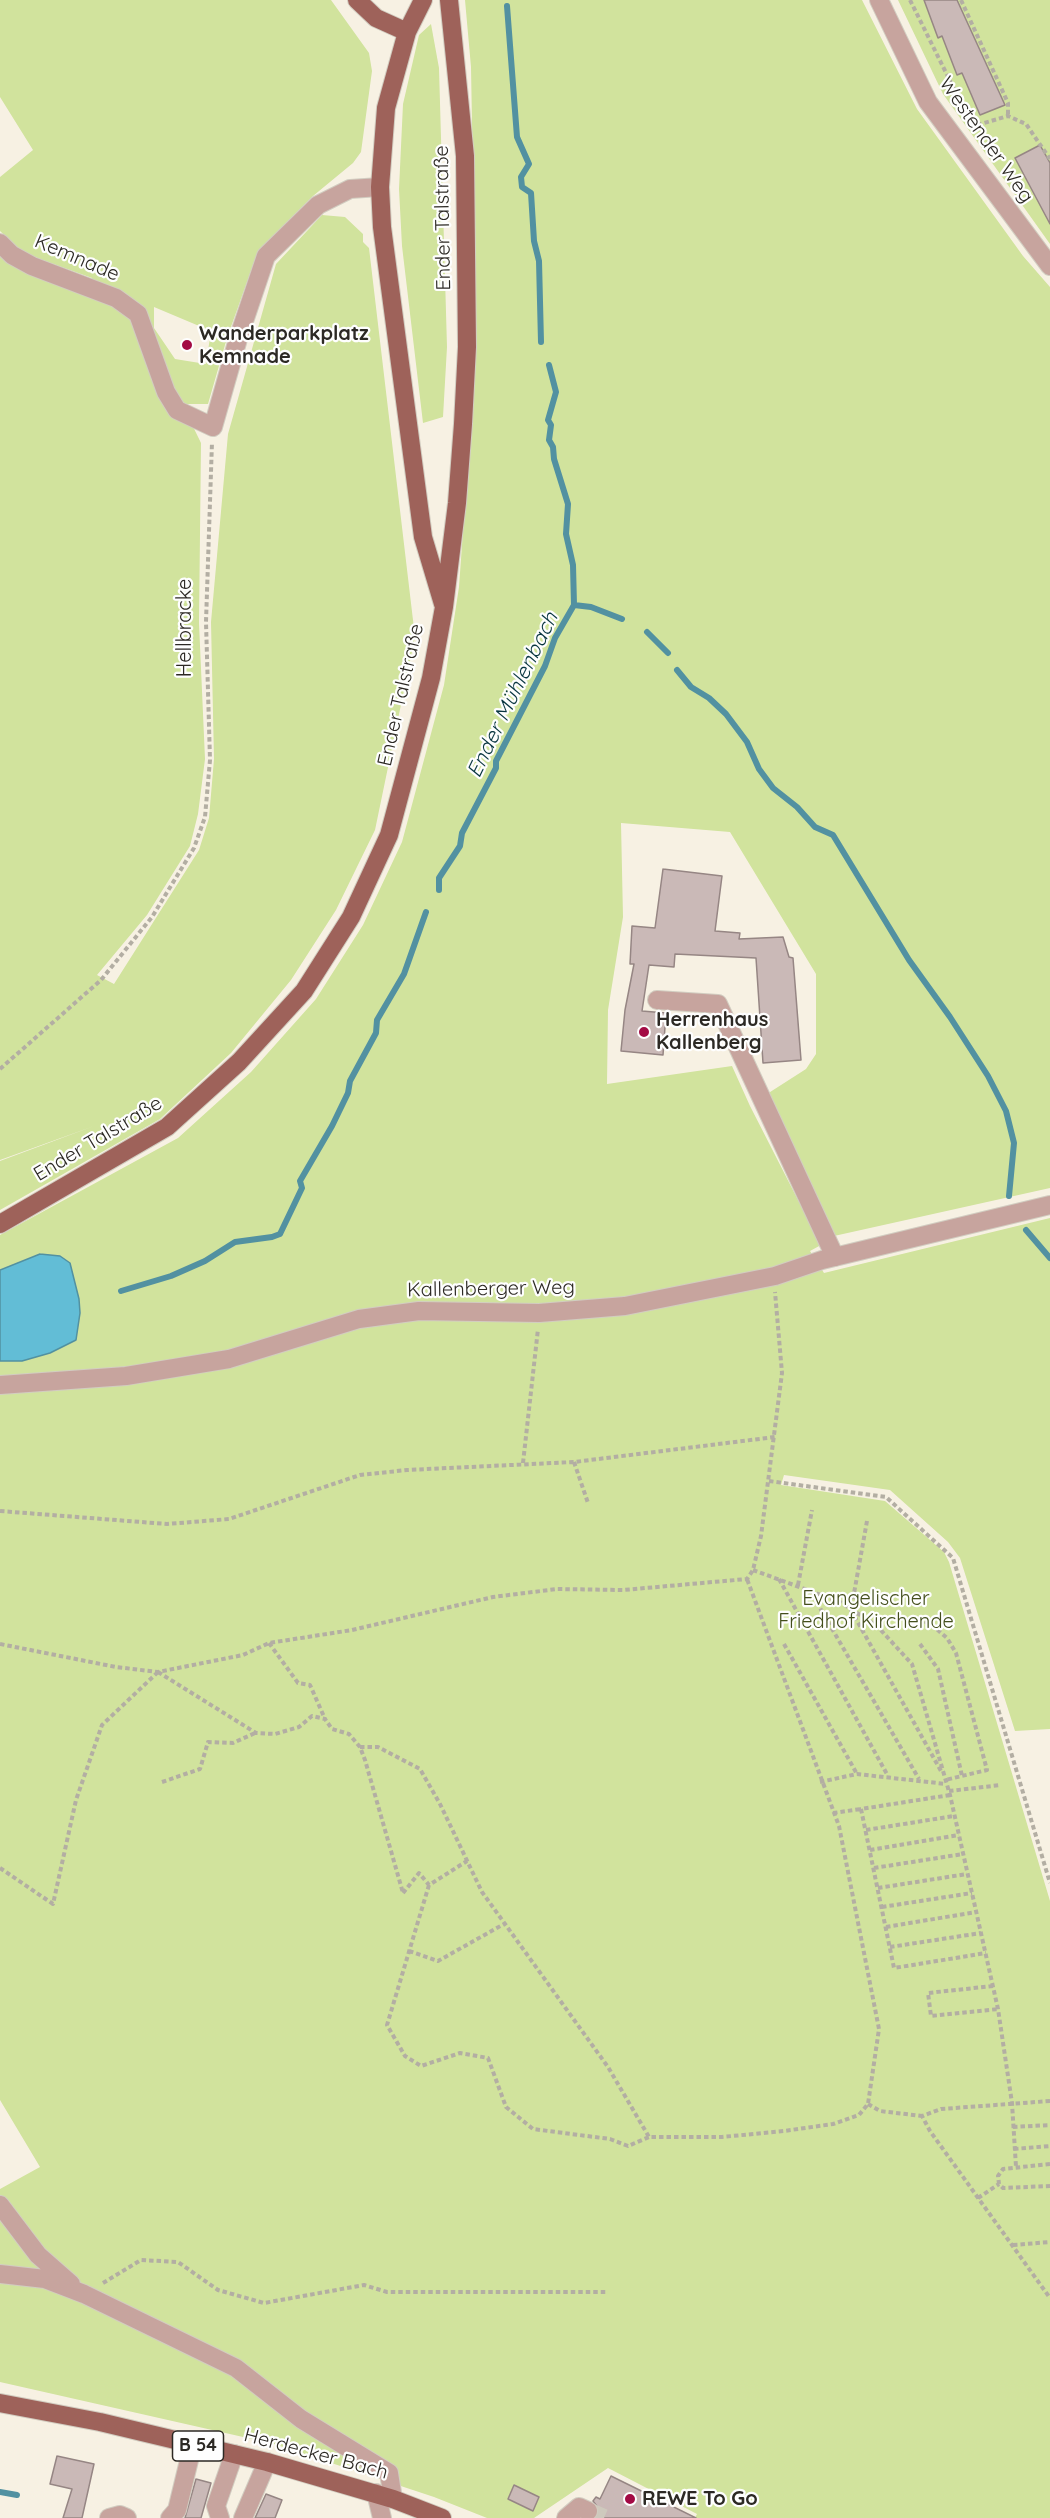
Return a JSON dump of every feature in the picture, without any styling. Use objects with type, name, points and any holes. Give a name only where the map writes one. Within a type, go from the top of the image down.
[{"type":"main road","points":[[357,0],[376,18],[407,32]]},
{"type":"main road","points":[[423,0],[407,32],[386,108],[380,187],[381,227],[423,537],[432,576],[444,607]]},
{"type":"main road","name":"Ender Talstraße","points":[[0,1224],[167,1127],[239,1062],[304,991],[351,918],[389,835],[431,678],[444,607],[457,503],[467,347],[465,156],[449,0]]},
{"type":"main road","name":"Herdecker Bach","points":[[0,2403],[100,2422],[267,2462],[385,2496],[441,2518]]},
{"type":"street","name":"Westender Weg","points":[[879,0],[928,102],[1050,266]]},
{"type":"street","points":[[213,426],[238,339],[266,256],[318,205],[350,189],[380,187]]},
{"type":"street","name":"Kemnade","points":[[0,243],[12,255],[32,266],[116,298],[138,314],[166,392],[177,410],[213,426]]},
{"type":"street","points":[[657,1000],[718,1004],[835,1257]]},
{"type":"street","name":"Kallenberger Weg","points":[[0,1385],[126,1376],[229,1359],[359,1319],[419,1311],[539,1313],[625,1306],[775,1276],[835,1257],[1050,1205]]},
{"type":"street","points":[[0,2205],[38,2255],[84,2294]]},
{"type":"street","points":[[0,2274],[45,2279],[84,2294],[236,2368],[301,2419],[389,2473],[382,2518]]},
{"type":"street","points":[[170,2518],[177,2510],[193,2444]]},
{"type":"street","points":[[220,2518],[216,2506],[234,2454]]},
{"type":"street","points":[[243,2518],[267,2462]]},
{"type":"street","points":[[566,2518],[579,2507],[588,2511]]},
{"type":"street","points":[[109,2518],[120,2515],[127,2518]]},
{"type":"path","points":[[910,0],[962,105],[978,125],[1008,116],[1026,123],[1050,159]]},
{"type":"path","points":[[961,0],[1008,103],[1008,116]]},
{"type":"path","name":"Hellbracke","points":[[0,1069],[101,980],[116,962],[152,917],[194,848],[205,818],[210,760],[206,622],[213,426]]},
{"type":"path","points":[[747,1579],[753,1570],[775,1437],[782,1373],[775,1276]]},
{"type":"path","points":[[523,1463],[539,1313]]},
{"type":"path","points":[[0,1511],[167,1524],[229,1519],[360,1475],[523,1463],[574,1462],[775,1437]]},
{"type":"path","points":[[574,1462],[588,1503]]},
{"type":"path","points":[[768,1481],[886,1497],[953,1558],[1050,1883]]},
{"type":"path","points":[[798,1585],[812,1510]]},
{"type":"path","points":[[867,1521],[851,1610],[945,1780]]},
{"type":"path","points":[[753,1570],[840,1602],[877,1626],[912,1664],[949,1793],[998,2009],[1012,2103],[1016,2167]]},
{"type":"path","points":[[0,1644],[116,1667],[158,1672],[243,1655],[269,1643],[352,1630],[493,1597],[557,1589],[622,1590],[747,1579]]},
{"type":"path","points":[[467,1861],[429,1886],[387,2025],[405,2056],[421,2066],[460,2053],[488,2058],[506,2107],[533,2129],[610,2139],[628,2146],[649,2137],[722,2137],[833,2124],[859,2115],[868,2104],[879,2029],[839,1826],[820,1782],[777,1655],[747,1579]]},
{"type":"path","points":[[779,1579],[888,1776]]},
{"type":"path","points":[[808,1589],[919,1779]]},
{"type":"path","points":[[820,1782],[857,1774],[945,1780],[987,1770],[963,1671],[947,1638],[932,1625],[918,1618]]},
{"type":"path","points":[[269,1643],[298,1683],[310,1686],[332,1729],[349,1734],[360,1747],[403,1893],[419,1873],[429,1886]]},
{"type":"path","points":[[784,1644],[857,1774]]},
{"type":"path","points":[[920,1644],[938,1669],[962,1776]]},
{"type":"path","points":[[158,1672],[256,1733]]},
{"type":"path","points":[[0,1868],[52,1904],[76,1800],[102,1725],[158,1672]]},
{"type":"path","points":[[162,1782],[200,1769],[208,1742],[233,1743],[256,1733],[275,1734],[299,1727],[312,1716],[325,1719]]},
{"type":"path","points":[[360,1747],[378,1747],[420,1769],[482,1892],[608,2067],[649,2137]]},
{"type":"path","points":[[833,1813],[1001,1785]]},
{"type":"path","points":[[861,1809],[894,1968],[986,1953]]},
{"type":"path","points":[[866,1831],[954,1816]]},
{"type":"path","points":[[870,1850],[959,1835]]},
{"type":"path","points":[[874,1868],[963,1854]]},
{"type":"path","points":[[878,1888],[968,1874]]},
{"type":"path","points":[[882,1907],[972,1893]]},
{"type":"path","points":[[886,1927],[976,1912]]},
{"type":"path","points":[[409,1951],[438,1961],[504,1924]]},
{"type":"path","points":[[890,1947],[981,1933]]},
{"type":"path","points":[[993,1986],[928,1993],[931,2016],[998,2009]]},
{"type":"path","points":[[868,2104],[880,2111],[922,2116],[941,2109],[1050,2101]]},
{"type":"path","points":[[922,2116],[930,2131],[1050,2298]]},
{"type":"path","points":[[1012,2127],[1050,2125]]},
{"type":"path","points":[[1014,2149],[1050,2146]]},
{"type":"path","points":[[1050,2164],[1003,2169],[998,2176],[999,2184],[1003,2188],[1050,2186]]},
{"type":"path","points":[[978,2198],[999,2184]]},
{"type":"path","points":[[1012,2245],[1050,2242]]},
{"type":"path","points":[[84,2294],[141,2260],[178,2262],[218,2290],[264,2303],[364,2285],[387,2292],[607,2292]]},
{"type":"green space","points":[[0,0],[331,0],[369,53],[372,71],[361,152],[353,163],[313,196],[258,251],[227,338],[208,404],[182,404],[201,443],[199,623],[205,759],[198,814],[190,846],[147,915],[97,975],[114,984],[199,850],[209,818],[214,759],[211,622],[228,434],[276,264],[322,215],[345,217],[363,234],[363,242],[369,248],[415,637],[375,830],[336,910],[291,980],[231,1053],[160,1119],[0,1210],[0,1161],[94,1126],[0,1160],[0,251],[89,291],[92,278],[23,253],[0,231],[0,177],[33,150],[0,97]],"holes":[[[154,307],[211,331],[206,364],[175,359],[154,328]]]},
{"type":"green space","name":"Evangelischer Friedhof Kirchende","points":[[465,0],[862,0],[917,109],[1023,256],[1050,287],[1050,1188],[834,1236],[767,1094],[806,1069],[816,1054],[816,974],[730,832],[621,823],[623,917],[608,1010],[607,1084],[732,1066],[821,1245],[810,1251],[824,1273],[1050,1218],[1050,1729],[1015,1731],[960,1558],[948,1542],[890,1490],[784,1475],[781,1485],[885,1501],[944,1552],[949,1562],[1050,1901],[1050,2518],[695,2518],[697,2514],[608,2468],[534,2518],[487,2518],[434,2497],[274,2444],[0,2382],[0,2189],[40,2167],[0,2100],[0,1361],[22,1361],[40,1254],[0,1270],[0,1235],[178,1138],[251,1072],[316,999],[363,925],[402,842],[444,685],[459,587],[476,349],[471,67]]},
{"type":"green space","points":[[898,0],[1050,0],[1050,244],[943,94]]},
{"type":"green space","points":[[431,24],[439,68],[447,347],[443,417],[423,423],[402,246],[399,189],[403,104],[419,35]]},
{"type":"water","points":[[40,1254],[60,1256],[70,1263],[79,1299],[80,1313],[76,1340],[50,1353],[22,1361],[0,1361],[0,1270]]},
{"type":"building","points":[[924,0],[957,0],[1005,105],[980,115],[962,73],[957,75],[942,36],[938,38]]},
{"type":"building","points":[[1040,145],[1050,163],[1050,224],[1015,158]]},
{"type":"building","points":[[663,869],[722,876],[715,931],[740,933],[739,939],[783,937],[789,957],[793,958],[801,1060],[763,1063],[756,958],[675,954],[674,967],[649,965],[642,1011],[666,1013],[663,1055],[621,1051],[625,1010],[634,964],[630,964],[632,926],[655,928]]},
{"type":"building","points":[[57,2456],[94,2464],[82,2518],[63,2518],[72,2489],[50,2484]]},
{"type":"building","points":[[611,2476],[696,2518],[596,2518],[599,2509],[593,2501],[596,2497],[600,2499]]},
{"type":"building","points":[[196,2479],[211,2483],[201,2518],[185,2518]]},
{"type":"building","points":[[514,2485],[539,2497],[533,2511],[508,2499]]},
{"type":"building","points":[[266,2494],[282,2500],[275,2518],[255,2518]]},
{"type":"waterway","name":"Ender Mühlenbach","points":[[507,6],[517,137],[529,164],[521,177],[522,187],[531,193],[534,241],[539,261],[541,342]]},
{"type":"waterway","name":"Ender Mühlenbach","points":[[439,890],[439,878],[460,846],[462,833],[496,768],[496,761],[545,666],[555,638],[574,605],[573,565],[566,534],[568,504],[554,459],[553,447],[549,440],[551,425],[548,420],[556,392],[549,365]]},
{"type":"waterway","points":[[574,605],[591,607],[622,619]]},
{"type":"waterway","points":[[647,632],[668,653]]},
{"type":"waterway","points":[[677,670],[691,687],[709,698],[726,714],[747,742],[759,769],[773,788],[797,807],[815,827],[833,835],[909,960],[950,1017],[988,1076],[1006,1111],[1014,1143],[1009,1196]]},
{"type":"waterway","name":"Ender Mühlenbach","points":[[121,1291],[171,1276],[205,1261],[235,1242],[280,1234],[302,1188],[300,1181],[332,1126],[348,1093],[350,1081],[376,1033],[377,1020],[404,974],[426,912]]},
{"type":"waterway","points":[[1026,1230],[1050,1258]]},
{"type":"waterway","name":"Herdecker Bach","points":[[0,2492],[17,2495]]},
{"type":"tunnel","points":[[588,2511],[604,2518]]},
{"type":"place","name":"Wanderparkplatz Kemnade","points":[[187,345]]},
{"type":"place","name":"Herrenhaus Kallenberg","points":[[644,1032]]},
{"type":"place","name":"REWE To Go","points":[[630,2499]]}]
